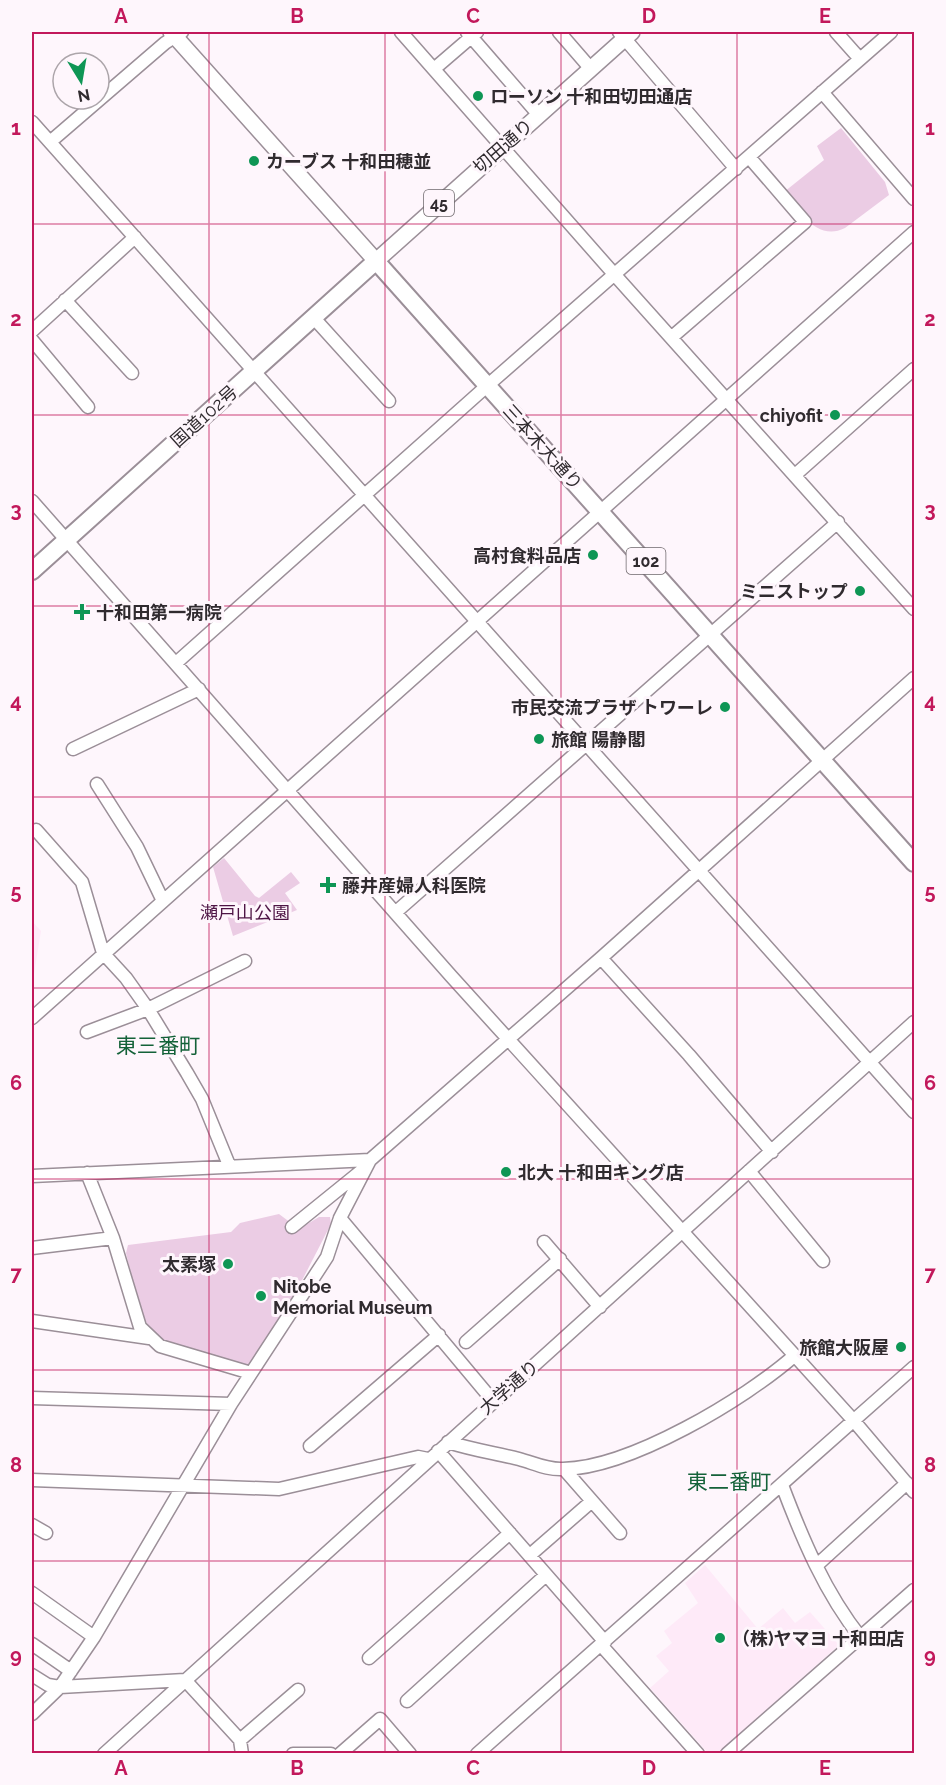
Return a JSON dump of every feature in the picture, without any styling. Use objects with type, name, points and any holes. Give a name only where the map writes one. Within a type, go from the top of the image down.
[{"type":"highway","name":"国道102号","points":[[32,571],[376,261]]},
{"type":"highway","name":"三本木大通り","points":[[376,261],[915,863]]},
{"type":"main road","name":"三本木大通り","points":[[176,33],[376,261]]},
{"type":"main road","name":"切田通り","points":[[376,261],[502,146],[591,69],[625,34]]},
{"type":"street","points":[[401,32],[614,274],[915,609]]},
{"type":"street","points":[[559,32],[591,69]]},
{"type":"street","points":[[836,32],[860,59]]},
{"type":"street","points":[[176,663],[488,385],[891,32]]},
{"type":"street","points":[[50,142],[176,33]]},
{"type":"street","points":[[435,69],[472,33],[539,115]]},
{"type":"street","points":[[625,34],[736,169]]},
{"type":"street","points":[[822,93],[915,199]]},
{"type":"street","points":[[32,122],[915,1112]]},
{"type":"street","points":[[672,337],[805,222],[749,157]]},
{"type":"street","points":[[32,1018],[915,232]]},
{"type":"street","points":[[32,331],[135,237]]},
{"type":"street","points":[[66,300],[132,373]]},
{"type":"street","points":[[313,317],[389,401]]},
{"type":"street","points":[[32,340],[88,407]]},
{"type":"street","points":[[795,475],[915,369]]},
{"type":"street","points":[[32,501],[681,1232],[854,1421],[911,1488],[817,1565]]},
{"type":"street","points":[[396,912],[838,522]]},
{"type":"street","points":[[292,1227],[368,1164],[915,678]]},
{"type":"street","points":[[73,748],[199,689]]},
{"type":"street","points":[[97,784],[137,847],[163,901]]},
{"type":"street","points":[[36,830],[82,882],[103,953],[126,978],[148,1009],[202,1099],[229,1165]]},
{"type":"street","points":[[601,958],[689,1055],[772,1152]]},
{"type":"street","points":[[87,1032],[148,1009],[245,961]]},
{"type":"street","name":"大学通り","points":[[104,1754],[915,1022]]},
{"type":"street","points":[[32,1176],[229,1165],[368,1164]]},
{"type":"street","points":[[32,1714],[60,1687],[94,1637],[231,1404],[327,1257],[340,1218],[368,1164]]},
{"type":"street","points":[[749,1171],[823,1262]]},
{"type":"street","points":[[87,1173],[113,1239],[140,1327],[160,1346],[251,1374]]},
{"type":"street","points":[[340,1218],[493,1401]]},
{"type":"street","points":[[32,1248],[113,1239]]},
{"type":"street","points":[[544,1242],[600,1307]]},
{"type":"street","points":[[466,1342],[560,1259]]},
{"type":"street","points":[[32,1322],[149,1338]]},
{"type":"street","points":[[310,1446],[439,1335]]},
{"type":"street","points":[[448,1442],[550,1469],[580,1468],[643,1449],[741,1395],[773,1374],[794,1356]]},
{"type":"street","points":[[477,1754],[915,1367]]},
{"type":"street","points":[[32,1398],[231,1404]]},
{"type":"street","points":[[32,1480],[279,1489],[433,1455],[530,1554],[698,1754]]},
{"type":"street","points":[[564,1469],[620,1533]]},
{"type":"street","points":[[782,1485],[817,1565],[844,1617],[861,1638]]},
{"type":"street","points":[[530,1554],[592,1501]]},
{"type":"street","points":[[32,1525],[46,1533]]},
{"type":"street","points":[[369,1658],[510,1533]]},
{"type":"street","points":[[406,1701],[546,1575]]},
{"type":"street","points":[[727,1754],[915,1590]]},
{"type":"street","points":[[32,1593],[94,1637]]},
{"type":"street","points":[[32,1644],[71,1671]]},
{"type":"street","points":[[32,1675],[48,1685],[60,1687],[185,1680],[240,1740],[242,1754]]},
{"type":"street","points":[[240,1740],[298,1690]]},
{"type":"street","points":[[340,1754],[380,1719],[410,1754]]},
{"type":"street","points":[[293,1754],[331,1754]]},
{"type":"shaded area","points":[[32,921],[41,931],[32,986]]},
{"type":"shaded area","points":[[705,1565],[758,1629],[783,1608],[795,1623],[810,1612],[839,1645],[718,1753],[708,1753],[650,1688],[669,1671],[656,1656],[672,1643],[664,1631],[698,1603],[685,1583]]},
{"type":"green space","points":[[841,128],[885,182],[889,195],[845,228],[826,231],[810,222],[784,192],[824,160],[817,146]]},
{"type":"green space","name":"瀬戸山公園","points":[[224,858],[259,898],[291,872],[300,883],[285,893],[297,910],[233,936],[213,867]]},
{"type":"green space","points":[[279,1214],[299,1229],[319,1217],[330,1217],[331,1224],[294,1296],[246,1370],[212,1367],[181,1359],[153,1334],[139,1309],[126,1253],[128,1245],[231,1232],[240,1223]]},
{"type":"place","name":"ローソン 十和田切田通店","points":[[478,96]]},
{"type":"place","name":"カーブス 十和田穂並","points":[[254,161]]},
{"type":"place","name":"chiyofit","points":[[835,415]]},
{"type":"place","name":"高村食料品店","points":[[593,555]]},
{"type":"place","name":"ミニストップ","points":[[860,591]]},
{"type":"place","name":"十和田第一病院","points":[[82,612]]},
{"type":"place","name":"市民交流プラザ トワーレ","points":[[725,707]]},
{"type":"place","name":"旅館 陽静閣","points":[[539,739]]},
{"type":"place","name":"藤井産婦人科医院","points":[[328,885]]},
{"type":"place","name":"北大 十和田キング店","points":[[506,1172]]},
{"type":"place","name":"太素塚","points":[[228,1264]]},
{"type":"place","name":"Nitobe Memorial Museum","points":[[261,1296]]},
{"type":"place","name":"旅館大阪屋","points":[[901,1347]]},
{"type":"place","name":"（株)ヤマヨ 十和田店","points":[[720,1638]]},
{"type":"district","name":"東三番町","points":[[158,1045]]},
{"type":"district","name":"東二番町","points":[[729,1481]]}]
